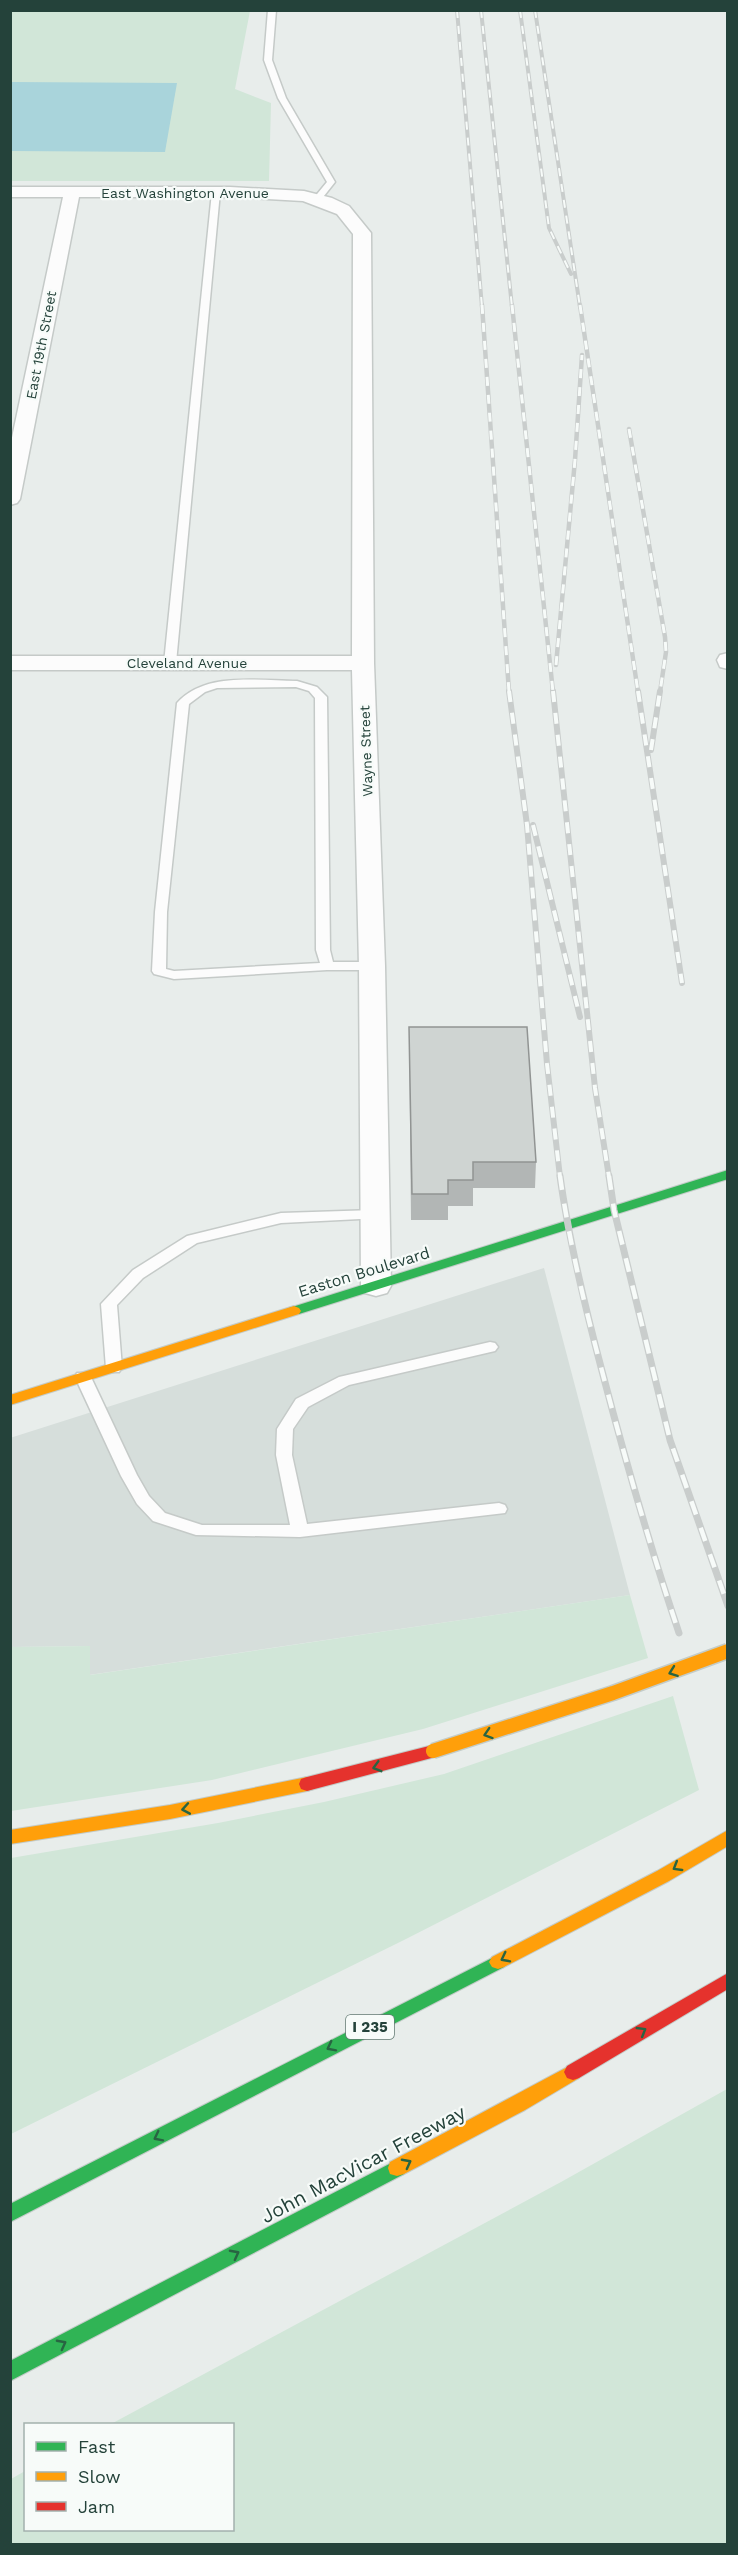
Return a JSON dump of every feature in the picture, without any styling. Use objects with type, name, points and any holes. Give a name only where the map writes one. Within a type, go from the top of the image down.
[{"type":"main road","name":"Easton Boulevard","points":[[10,1400],[728,1174]]},
{"type":"main road","points":[[10,1837],[223,1802],[354,1774],[613,1693],[728,1651]]},
{"type":"main road","name":"I 235","points":[[10,2214],[663,1876],[728,1837]]},
{"type":"main road","name":"John MacVicar Freeway","points":[[10,2372],[519,2104],[728,1980]]},
{"type":"main road","points":[[519,2104],[655,2040]]},
{"type":"street","name":"East Washington Avenue","points":[[10,192],[277,193],[317,199],[343,210],[352,219]]},
{"type":"street","name":"East 19th Street","points":[[10,498],[72,192]]},
{"type":"street","name":"Wayne Street","points":[[352,219],[362,233],[364,250],[363,663],[372,966],[376,1286]]},
{"type":"street","name":"Cleveland Avenue","points":[[10,663],[363,663]]},
{"type":"lane","points":[[272,10],[268,60],[282,98],[332,182],[317,199]]},
{"type":"lane","points":[[170,663],[216,192]]},
{"type":"lane","points":[[327,966],[323,950],[321,697],[313,689],[297,684],[216,684],[201,690],[183,703],[161,912],[159,971],[174,975],[327,966],[372,966]]},
{"type":"lane","points":[[114,1368],[109,1304],[138,1274],[192,1239],[281,1218],[375,1215]]},
{"type":"lane","points":[[300,1531],[284,1455],[285,1429],[302,1403],[345,1381],[490,1347]]},
{"type":"lane","points":[[84,1377],[129,1476],[143,1500],[159,1517],[202,1531],[300,1531],[499,1509]]},
{"type":"shaded area","points":[[544,1268],[630,1595],[89,1675],[90,1646],[11,1647],[10,1438]]},
{"type":"green space","points":[[10,11],[250,11],[235,89],[271,103],[269,181],[11,181]]},
{"type":"green space","points":[[630,1595],[648,1658],[423,1729],[212,1780],[11,1811],[11,1647],[90,1646],[90,1675]]},
{"type":"green space","points":[[673,1696],[699,1790],[404,1940],[11,2134],[11,1858],[218,1823],[324,1802],[444,1774]]},
{"type":"green space","points":[[727,2089],[727,2544],[11,2544],[11,2479],[24,2472],[24,2531],[234,2531],[234,2423],[113,2423],[561,2182]]},
{"type":"water","points":[[11,82],[177,83],[165,152],[11,151]]},
{"type":"building","points":[[409,1027],[527,1027],[536,1162],[473,1162],[473,1180],[448,1180],[448,1194],[412,1194]]},
{"type":"railway","points":[[457,10],[482,307]]},
{"type":"railway","points":[[481,10],[512,307]]},
{"type":"railway","points":[[520,10],[549,228],[571,274]]},
{"type":"railway","points":[[535,10],[580,307]]},
{"type":"railway","points":[[482,305],[509,692]]},
{"type":"railway","points":[[512,305],[553,692]]},
{"type":"railway","points":[[580,305],[638,692]]},
{"type":"railway","points":[[556,665],[575,460],[582,355]]},
{"type":"railway","points":[[629,429],[665,637],[666,652],[660,692]]},
{"type":"railway","points":[[509,691],[527,825],[547,1064],[560,1177]]},
{"type":"railway","points":[[553,691],[595,1088],[609,1177]]},
{"type":"railway","points":[[638,691],[682,983]]},
{"type":"railway","points":[[651,750],[660,691]]},
{"type":"railway","points":[[533,825],[580,1017]]},
{"type":"railway","points":[[560,1176],[573,1250],[596,1347],[638,1503],[679,1633]]},
{"type":"railway","points":[[609,1176],[614,1210],[670,1440],[728,1606]]},
{"type":"traffic: fast","points":[[294,1311],[728,1174]]},
{"type":"traffic: fast","points":[[10,2214],[498,1962]]},
{"type":"traffic: fast","points":[[10,2372],[397,2168]]},
{"type":"traffic: slow","points":[[10,1400],[294,1311]]},
{"type":"traffic: slow","points":[[433,1751],[613,1693],[728,1651]]},
{"type":"traffic: slow","points":[[10,1837],[170,1812],[307,1784]]},
{"type":"traffic: slow","points":[[498,1962],[663,1876],[728,1837]]},
{"type":"traffic: slow","points":[[397,2168],[519,2104],[573,2072]]},
{"type":"traffic: jam","points":[[307,1784],[433,1751]]},
{"type":"traffic: jam","points":[[573,2072],[728,1980]]}]
